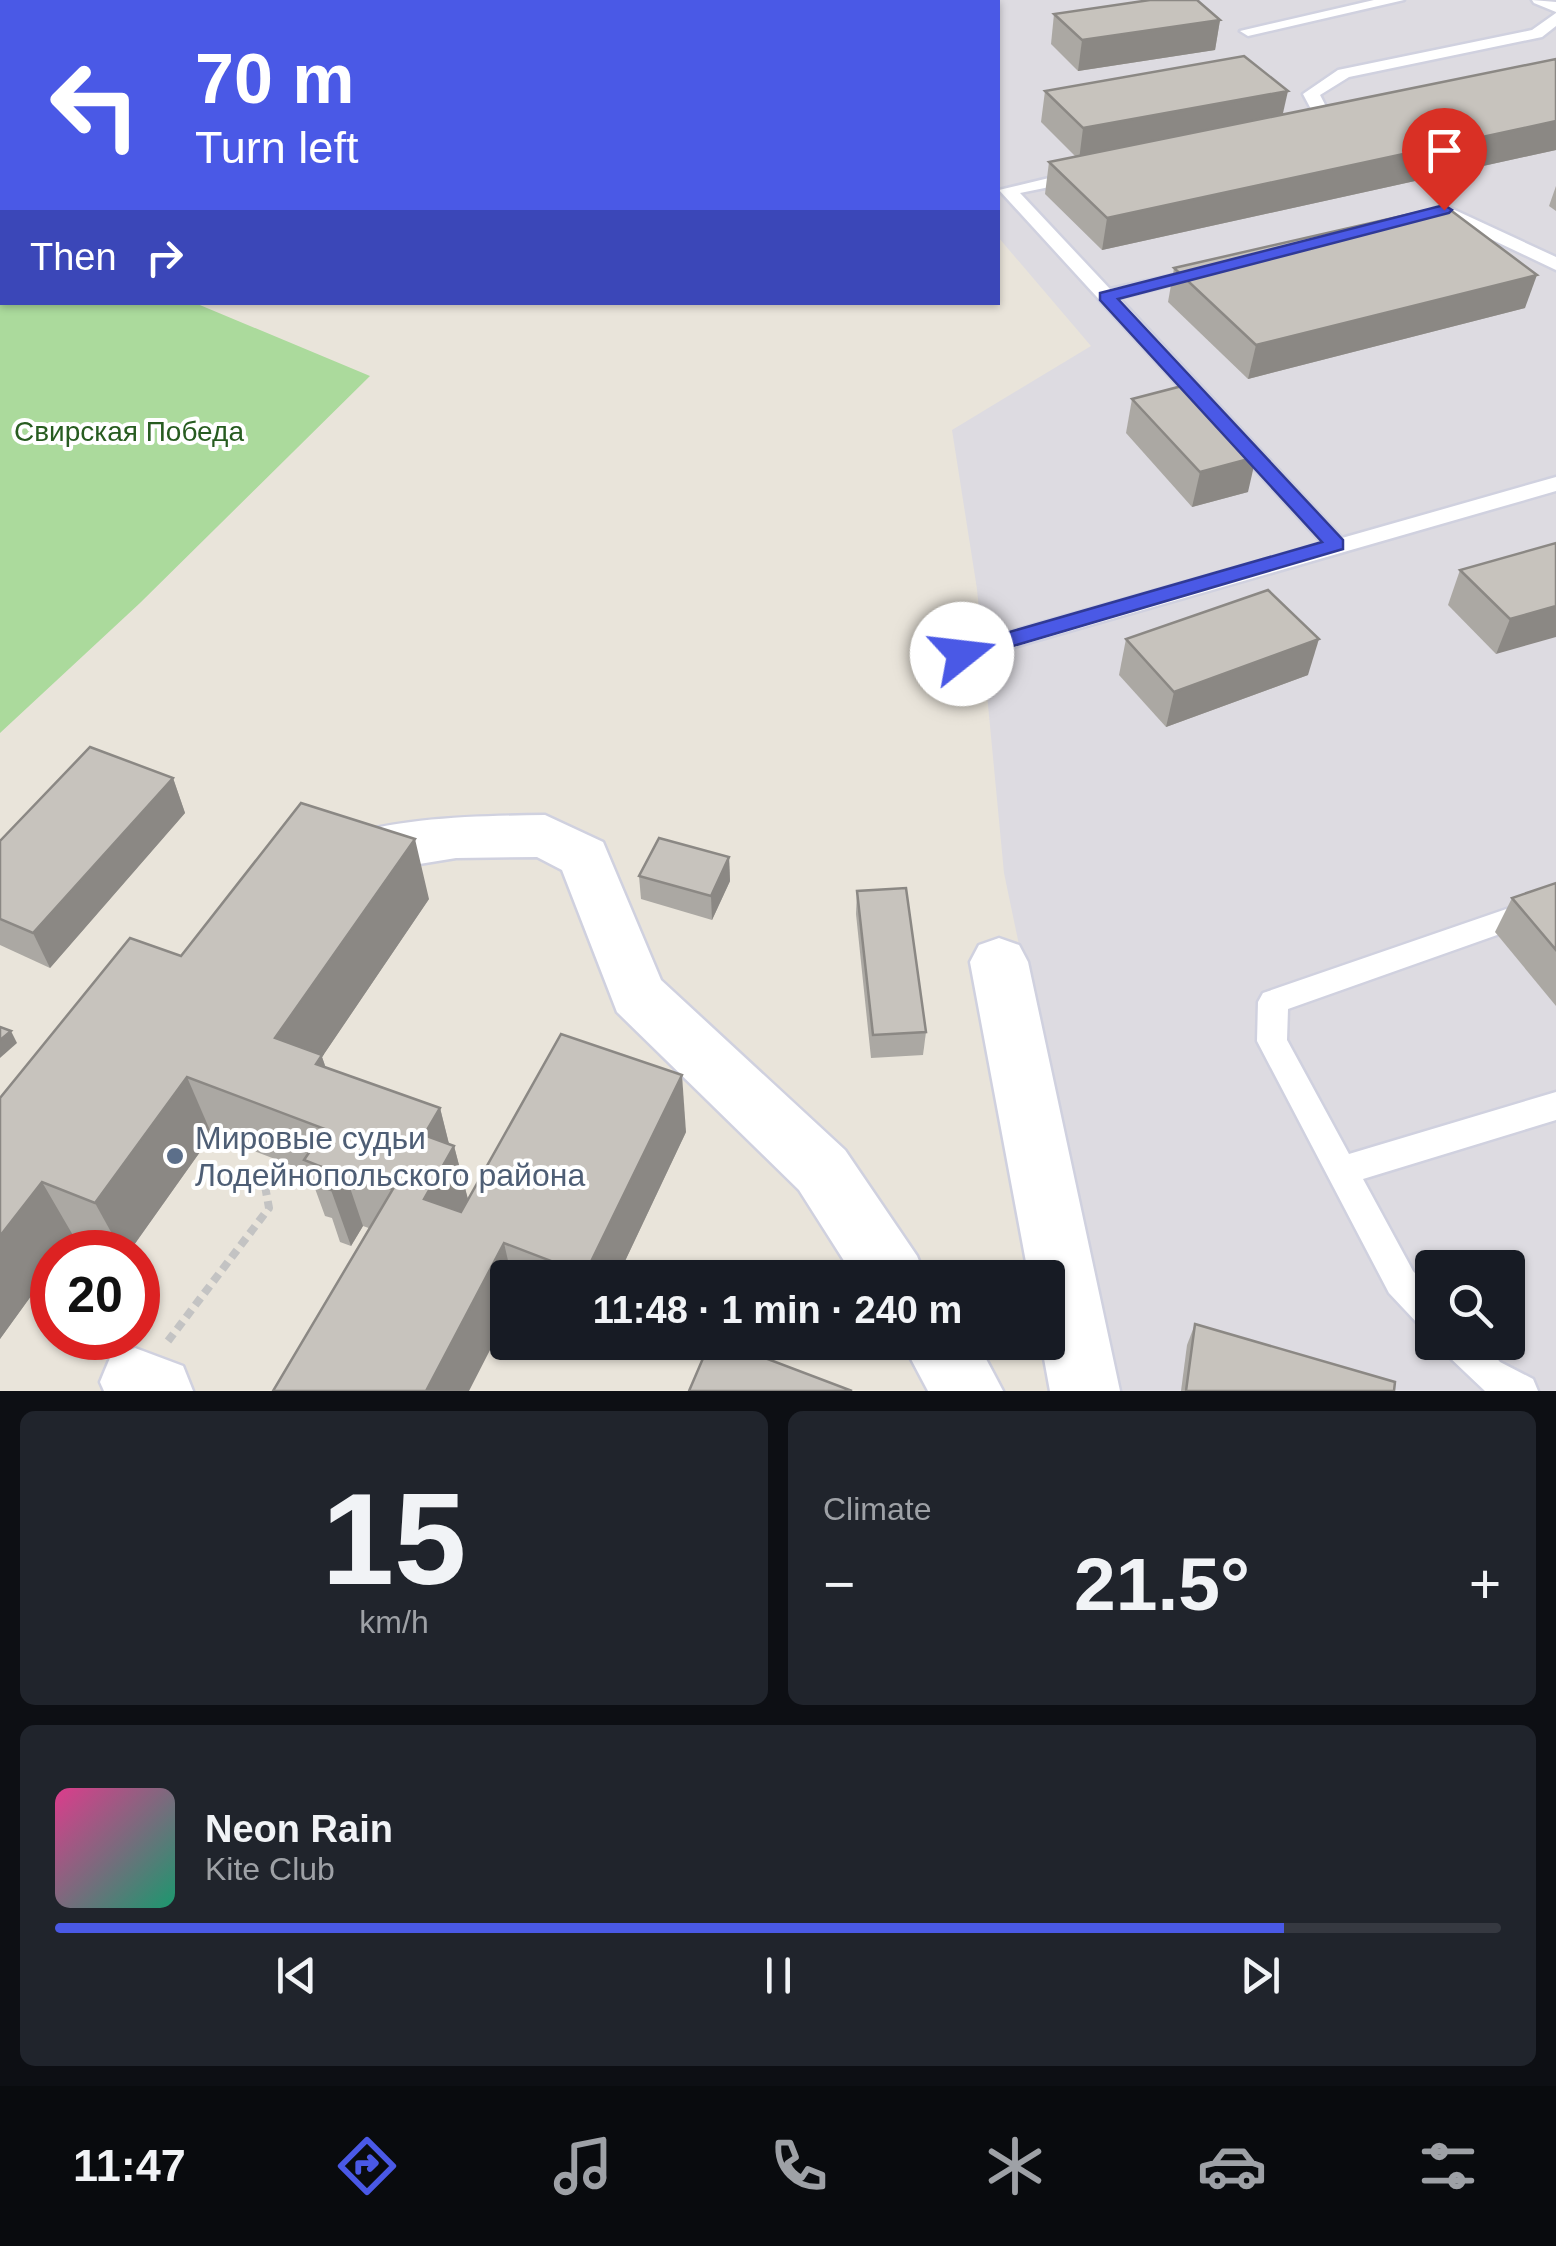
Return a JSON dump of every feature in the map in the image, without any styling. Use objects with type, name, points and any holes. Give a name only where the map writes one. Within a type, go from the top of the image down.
[{"type":"street","points":[[302,870],[317,860],[456,836],[545,836],[584,857],[638,994],[822,1170],[881,1260]]},
{"type":"street","points":[[999,962],[1085,1391]]},
{"type":"street","points":[[948,1360],[968,1391]]},
{"type":"lane","points":[[1248,31],[1396,0]]},
{"type":"lane","points":[[1326,122],[1312,94],[1344,74],[1537,34],[1556,16],[1539,0]]},
{"type":"lane","points":[[1002,191],[1101,171]]},
{"type":"lane","points":[[1002,191],[1106,296],[1336,545]]},
{"type":"lane","points":[[1406,220],[1444,210],[1556,264]]},
{"type":"lane","points":[[1106,296],[1218,268]]},
{"type":"lane","points":[[962,654],[1556,484]]},
{"type":"lane","points":[[1415,1297],[1401,1282],[1272,1042],[1273,1002],[1556,903]]},
{"type":"lane","points":[[1342,1172],[1556,1106]]},
{"type":"lane","points":[[1475,1360],[1488,1374],[1521,1391]]},
{"type":"path","points":[[146,1386],[269,1208],[265,1186]]},
{"type":"shaded area","points":[[1000,0],[1556,0],[1556,1391],[1112,1391],[1004,873],[977,589],[952,430],[1091,346],[1000,239]]},
{"type":"green space","name":"Свирская Победа","points":[[0,305],[200,305],[370,376],[140,603],[0,733]]},
{"type":"building","points":[[1150,0],[1197,0],[1220,20],[1082,40],[1054,14]]},
{"type":"building","points":[[1244,56],[1288,91],[1083,128],[1045,91]]},
{"type":"building","points":[[1556,59],[1556,121],[1107,218],[1049,162]]},
{"type":"building","points":[[1445,206],[1537,275],[1256,345],[1174,268]]},
{"type":"building","points":[[1186,385],[1256,457],[1200,472],[1132,399]]},
{"type":"building","points":[[1556,543],[1556,606],[1510,619],[1460,570]]},
{"type":"building","points":[[1268,590],[1319,639],[1174,692],[1126,639]]},
{"type":"building","points":[[90,747],[173,778],[33,933],[0,919],[0,841]]},
{"type":"building","points":[[301,803],[415,839],[275,1038],[322,1055],[316,1064],[440,1108],[424,1135],[454,1146],[424,1199],[461,1212],[561,1034],[682,1075],[592,1260],[548,1260],[504,1243],[495,1260],[490,1260],[490,1270],[426,1391],[273,1391],[393,1189],[344,1170],[331,1190],[320,1186],[330,1170],[304,1160],[325,1129],[187,1077],[95,1203],[42,1182],[0,1236],[0,1098],[130,938],[181,956]]},
{"type":"building","points":[[659,838],[729,857],[711,896],[639,876]]},
{"type":"building","points":[[1556,883],[1556,950],[1512,898]]},
{"type":"building","points":[[906,888],[926,1032],[873,1035],[857,891]]},
{"type":"building","points":[[0,1027],[11,1031],[0,1040]]},
{"type":"building","points":[[1195,1324],[1395,1382],[1394,1391],[1186,1391]]},
{"type":"building","points":[[702,1360],[770,1360],[852,1391],[689,1391]]},
{"type":"place","name":"Мировые судьи Лодейнопольского района","points":[[175,1156]]},
{"type":"route","points":[[962,654],[1336,545],[1106,296],[1444,210]]}]
